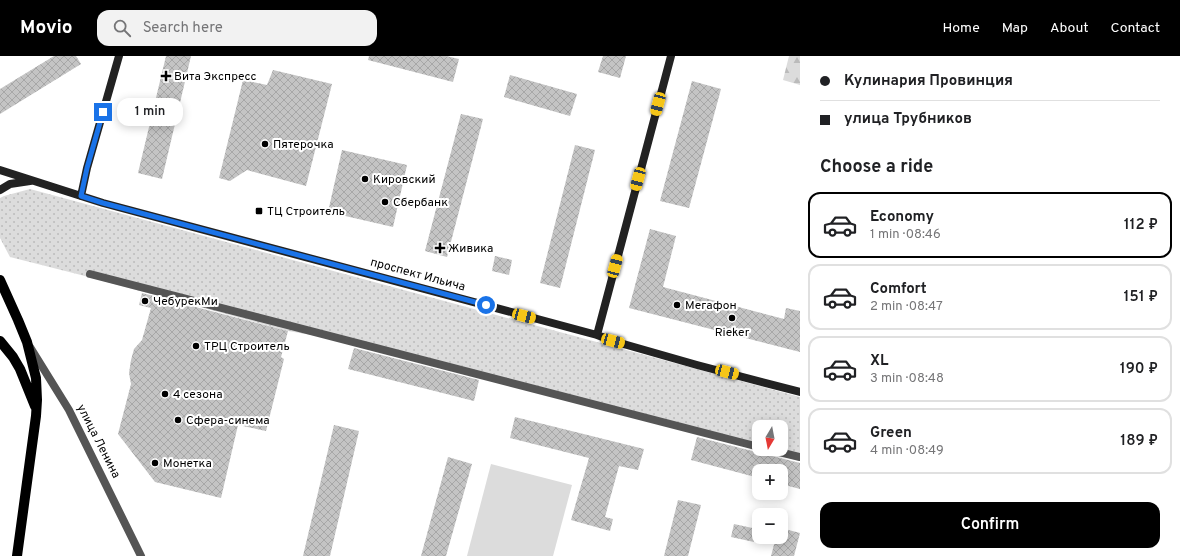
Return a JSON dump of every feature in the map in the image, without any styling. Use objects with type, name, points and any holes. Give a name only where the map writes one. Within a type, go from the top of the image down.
[{"type":"main road","points":[[81,196],[87,168],[119,56]]},
{"type":"main road","points":[[597,335],[671,56]]},
{"type":"main road","name":"проспект Ильича","points":[[0,170],[118,207],[597,335],[697,365],[800,392]]},
{"type":"main road","name":"проспект Ильича","points":[[0,190],[10,184],[30,180]]},
{"type":"main road","name":"улица Ленина","points":[[1,284],[27,342],[36,378],[36,410],[17,556]]},
{"type":"main road","name":"улица Ленина","points":[[0,341],[14,357],[36,410]]},
{"type":"street","points":[[90,274],[752,445]]},
{"type":"street","name":"улица Ленина","points":[[27,342],[69,410],[142,556]]},
{"type":"street","points":[[788,455],[800,458]]},
{"type":"green space","points":[[789,56],[800,56],[800,85],[783,80]]},
{"type":"green space","points":[[30,189],[800,397],[800,461],[781,456],[788,456],[788,420],[752,420],[752,448],[347,341],[288,331],[10,257],[0,238],[0,198]]},
{"type":"green space","points":[[491,464],[572,485],[553,556],[467,556]]},
{"type":"building","points":[[54,56],[76,56],[81,64],[0,114],[0,89]]},
{"type":"building","points":[[166,56],[191,56],[162,179],[138,173]]},
{"type":"building","points":[[369,56],[446,56],[459,59],[453,82],[368,60]]},
{"type":"building","points":[[603,56],[626,56],[620,78],[598,72]]},
{"type":"building","points":[[273,70],[332,84],[306,186],[247,170],[230,181],[219,178],[243,80],[267,85]]},
{"type":"building","points":[[510,75],[577,94],[570,116],[504,97]]},
{"type":"building","points":[[692,81],[721,89],[689,208],[660,201]]},
{"type":"building","points":[[461,114],[483,119],[447,257],[425,251]]},
{"type":"building","points":[[575,145],[595,150],[560,288],[540,283]]},
{"type":"building","points":[[342,150],[407,165],[393,227],[328,212]]},
{"type":"building","points":[[650,229],[676,236],[663,287],[784,319],[786,308],[800,311],[800,352],[629,308]]},
{"type":"building","points":[[495,256],[512,260],[509,275],[492,271]]},
{"type":"building","points":[[142,293],[288,331],[281,357],[284,359],[266,431],[238,425],[221,498],[155,482],[118,434],[131,384],[129,373],[131,360],[134,349],[142,340],[151,308],[139,305]]},
{"type":"building","points":[[354,348],[479,380],[474,401],[348,369]]},
{"type":"building","points":[[515,417],[644,449],[638,470],[619,466],[605,517],[613,519],[610,531],[571,520],[589,458],[510,438]]},
{"type":"building","points":[[334,425],[359,431],[330,556],[303,556]]},
{"type":"building","points":[[697,437],[752,451],[752,456],[772,456],[800,463],[800,489],[788,486],[788,464],[752,464],[752,476],[691,460]]},
{"type":"building","points":[[448,457],[472,464],[446,556],[421,556]]},
{"type":"building","points":[[678,500],[701,505],[688,556],[664,556]]},
{"type":"building","points":[[734,524],[752,528],[752,542],[731,537]]},
{"type":"building","points":[[788,530],[800,533],[794,556],[771,556],[774,544],[788,544]]},
{"type":"place","name":"Вита Экспресс","points":[[166,76]]},
{"type":"place","name":"Пятерочка","points":[[265,144]]},
{"type":"place","name":"Кировский","points":[[365,179]]},
{"type":"place","name":"Сбербанк","points":[[385,202]]},
{"type":"place","name":"ТЦ Строитель","points":[[259,211]]},
{"type":"place","name":"Живика","points":[[440,248]]},
{"type":"place","name":"ЧебурекМи","points":[[145,301]]},
{"type":"place","name":"Мегафон","points":[[677,305]]},
{"type":"place","name":"Rieker","points":[[732,318]]},
{"type":"place","name":"ТРЦ Строитель","points":[[196,346]]},
{"type":"place","name":"4 сезона","points":[[165,394]]},
{"type":"place","name":"Сфера-синема","points":[[178,420]]},
{"type":"place","name":"Монетка","points":[[155,463]]},
{"type":"route","points":[[103,112],[87,168],[81,196],[486,305]]}]
